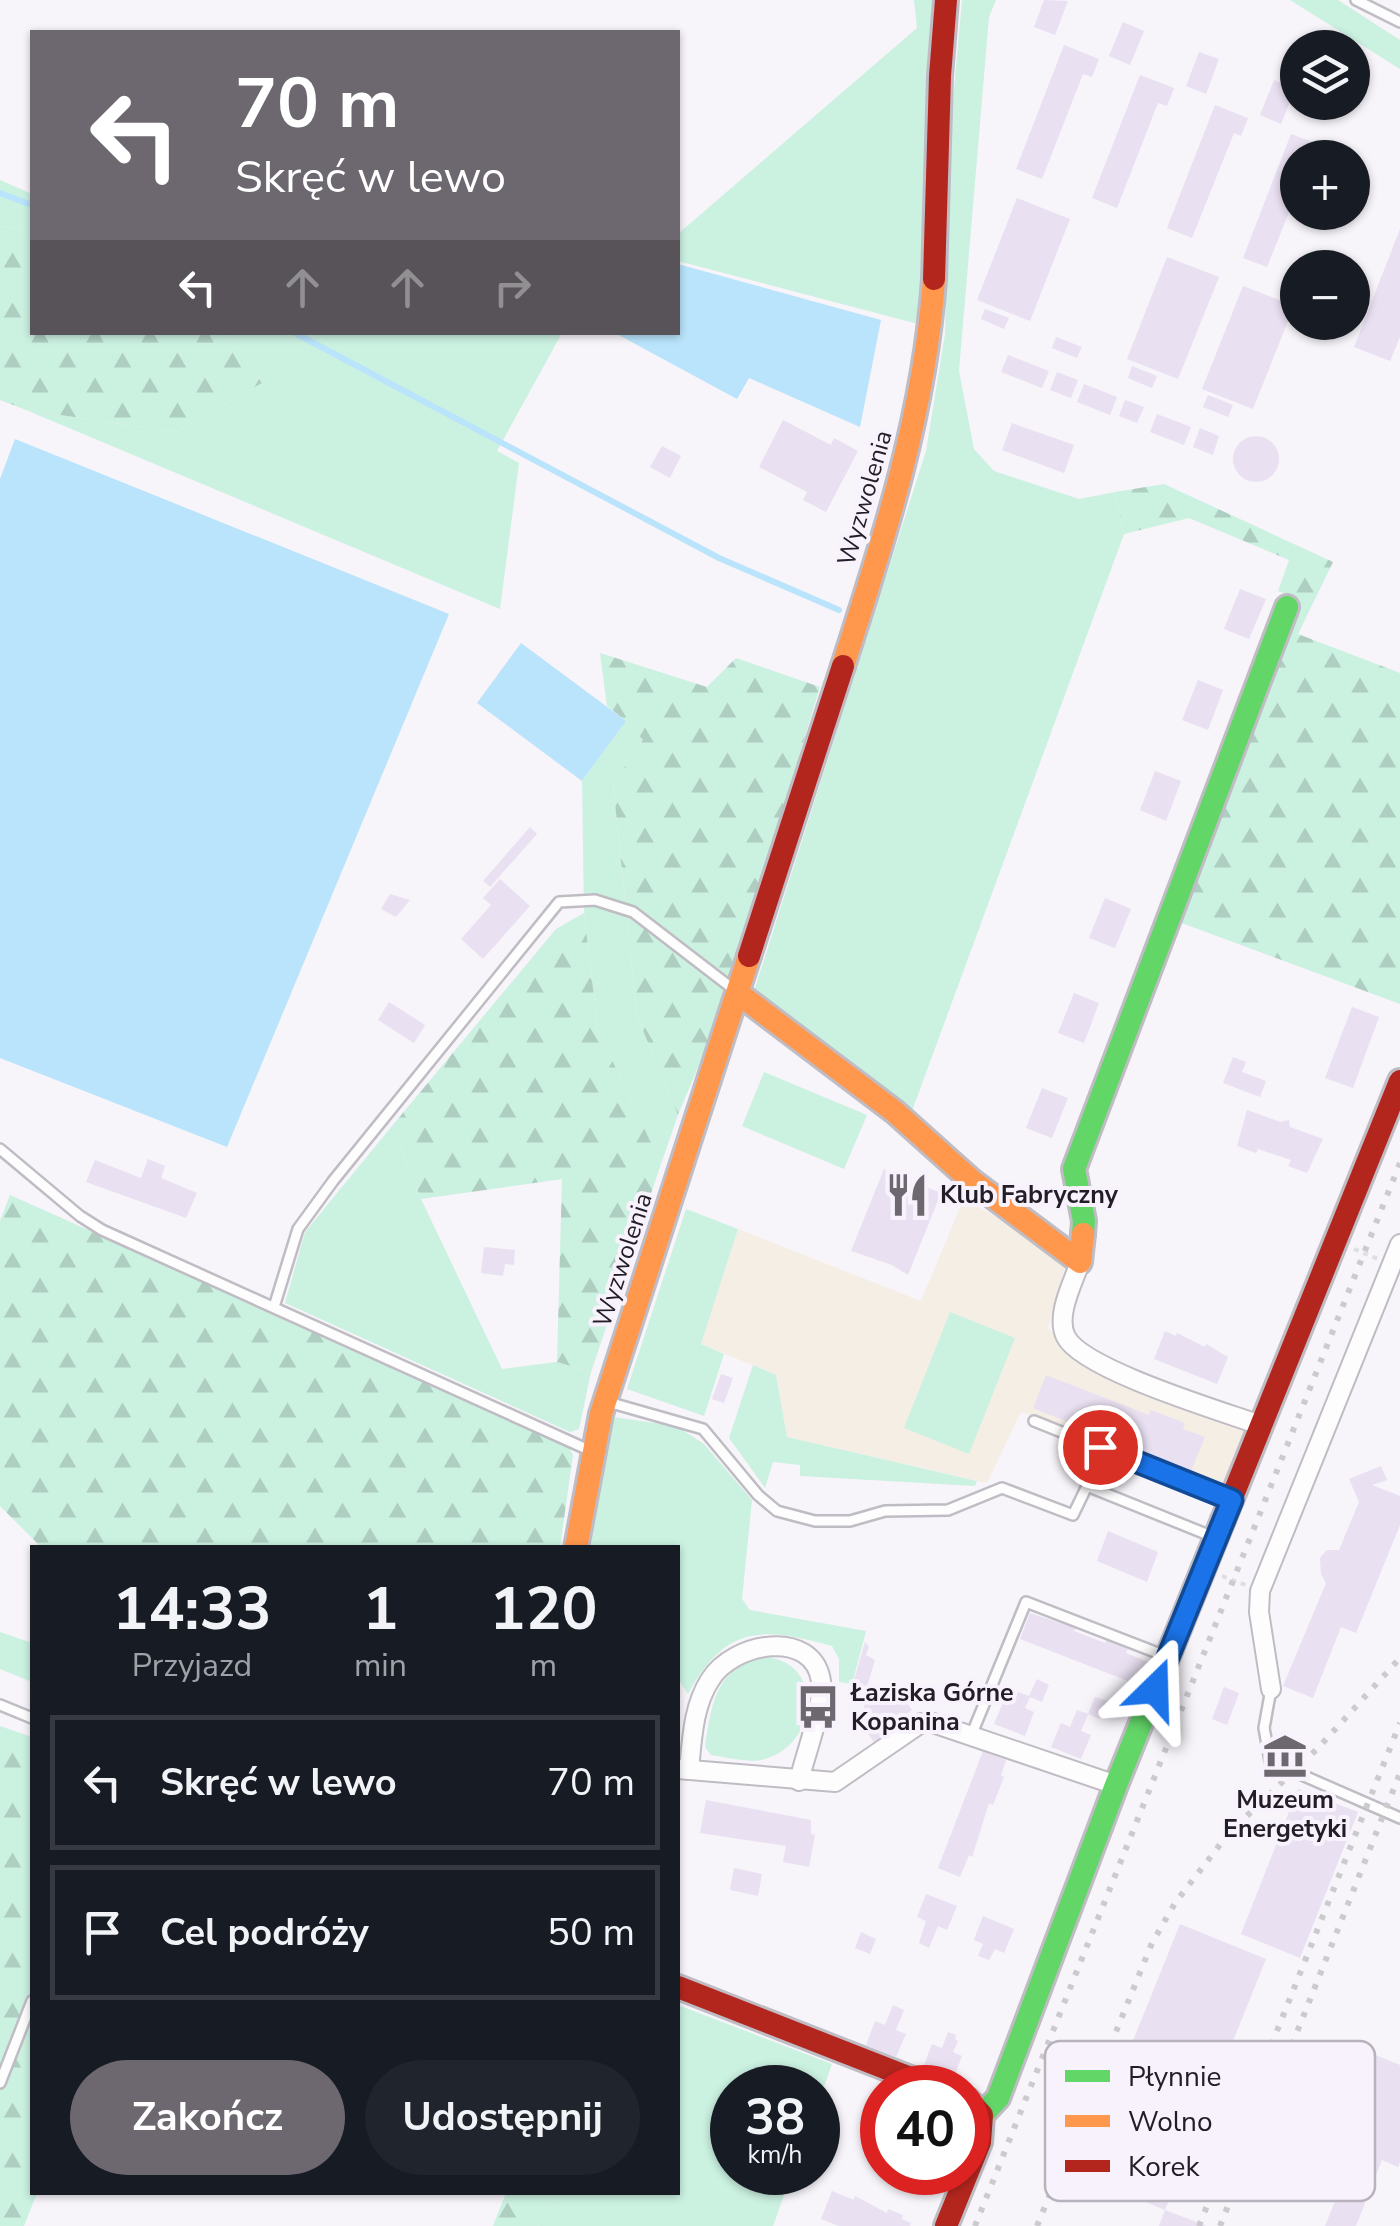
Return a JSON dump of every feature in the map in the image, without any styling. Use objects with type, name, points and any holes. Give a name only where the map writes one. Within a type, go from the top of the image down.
[{"type":"street","name":"Wyzwolenia","points":[[576,1545],[592,1451],[606,1401],[900,487],[923,393],[932,305],[938,102],[946,0]]},
{"type":"street","points":[[1263,1426],[1100,1366],[1066,1338],[1062,1318],[1080,1262],[1084,1221],[1074,1169],[1287,607]]},
{"type":"street","points":[[739,994],[895,1112],[972,1181],[1080,1262]]},
{"type":"street","points":[[990,2101],[998,2098],[1116,1785],[1400,1081]]},
{"type":"street","points":[[1271,1689],[1258,1612],[1260,1590],[1400,1244]]},
{"type":"street","points":[[800,1781],[821,1683],[814,1662],[794,1650],[763,1644],[733,1655],[711,1677],[698,1703],[683,1770],[800,1781],[835,1782],[920,1723],[933,1722],[1116,1785]]},
{"type":"street","points":[[680,1989],[877,2065]]},
{"type":"street","points":[[946,2226],[959,2195]]},
{"type":"lane","points":[[1356,0],[1400,22]]},
{"type":"lane","points":[[274,1306],[298,1229],[333,1180],[559,902],[596,900],[633,912],[739,994]]},
{"type":"lane","points":[[0,1149],[102,1230],[592,1451]]},
{"type":"lane","points":[[606,1401],[703,1429],[777,1511],[815,1521],[850,1522],[885,1512],[948,1510],[1002,1488],[1073,1515],[1087,1486],[1216,1538]]},
{"type":"lane","points":[[1034,1420],[1232,1500]]},
{"type":"lane","points":[[972,1736],[1026,1602],[1168,1657]]},
{"type":"lane","points":[[1271,1689],[1264,1728],[1270,1761],[1400,1818]]},
{"type":"lane","points":[[0,1705],[30,1717]]},
{"type":"lane","points":[[0,2083],[30,2006]]},
{"type":"path","points":[[1336,1242],[1392,1265]]},
{"type":"path","points":[[1203,1570],[1260,1590]]},
{"type":"shaded area","points":[[964,1198],[1067,1260],[1048,1328],[1087,1368],[1252,1428],[1224,1492],[1021,1412],[987,1483],[787,1437],[776,1375],[701,1344],[738,1229],[921,1301]]},
{"type":"green space","points":[[914,0],[934,0],[918,324],[680,262],[680,232],[917,28]]},
{"type":"green space","points":[[962,0],[996,0],[989,17],[959,371],[974,449],[994,471],[1079,499],[1115,492],[1124,534],[912,1111],[770,1007],[754,991],[926,451],[945,334],[950,134]]},
{"type":"green space","points":[[1290,0],[1338,0],[1400,40],[1400,69],[1370,50],[1370,30],[1338,30]]},
{"type":"green space","points":[[0,180],[30,193],[30,232],[0,226]]},
{"type":"green space","points":[[0,226],[30,232],[30,335],[229,335],[262,383],[176,432],[26,410],[0,400]]},
{"type":"green space","points":[[229,335],[561,335],[497,451],[519,463],[500,609],[26,410],[176,432],[262,383]]},
{"type":"green space","points":[[1164,484],[1333,562],[1298,634],[1400,673],[1400,1004],[1179,922],[1298,598],[1278,591],[1289,560],[1189,518],[1124,534],[1115,492]]},
{"type":"green space","points":[[600,653],[707,687],[736,658],[820,687],[722,1010],[678,1115],[637,1016],[613,784],[643,740],[607,706]]},
{"type":"green space","points":[[626,721],[643,740],[613,784],[637,1016],[678,1115],[661,1164],[598,1030],[584,913],[582,781]]},
{"type":"green space","points":[[584,913],[598,1030],[661,1164],[591,1372],[557,1362],[562,1179],[421,1199],[392,1126],[556,929]]},
{"type":"green space","points":[[764,1072],[867,1115],[844,1169],[742,1126]]},
{"type":"green space","points":[[392,1126],[421,1199],[502,1369],[557,1362],[591,1372],[579,1429],[570,1432],[285,1303],[305,1232]]},
{"type":"green space","points":[[10,1195],[567,1444],[573,1455],[560,1545],[39,1545],[0,1506],[0,1221]]},
{"type":"green space","points":[[686,1209],[738,1229],[701,1344],[724,1354],[704,1416],[627,1389]]},
{"type":"green space","points":[[950,1312],[1015,1338],[969,1454],[904,1428]]},
{"type":"green space","points":[[753,1365],[776,1375],[787,1437],[977,1481],[975,1486],[800,1476],[800,1465],[773,1462],[765,1488],[729,1438]]},
{"type":"green space","points":[[613,1417],[676,1426],[704,1444],[752,1500],[742,1599],[750,1610],[866,1631],[852,1684],[839,1682],[839,1659],[832,1646],[766,1634],[732,1643],[717,1654],[688,1694],[680,1682],[680,1545],[591,1545]]},
{"type":"green space","points":[[0,1632],[30,1642],[30,1681],[0,1669]]},
{"type":"green space","points":[[764,1657],[784,1662],[805,1687],[808,1704],[796,1737],[783,1750],[765,1759],[711,1755],[705,1747],[719,1690],[735,1670]]},
{"type":"green space","points":[[0,1726],[30,1736],[30,2195],[36,2195],[24,2226],[0,2226]]},
{"type":"green space","points":[[680,2006],[832,2064],[710,2065],[710,2195],[784,2195],[773,2226],[538,2226],[561,2195],[680,2195]]},
{"type":"green space","points":[[505,2195],[561,2195],[538,2226],[493,2226]]},
{"type":"water","points":[[680,265],[881,320],[860,427],[749,378],[737,399],[619,335],[680,335]]},
{"type":"water","points":[[15,439],[449,614],[227,1147],[0,1058],[0,479]]},
{"type":"water","points":[[521,643],[626,721],[582,781],[477,703]]},
{"type":"building","points":[[1044,0],[1068,1],[1055,35],[1034,27]]},
{"type":"building","points":[[1123,22],[1144,31],[1130,65],[1109,56]]},
{"type":"building","points":[[1064,45],[1099,59],[1092,77],[1083,74],[1042,179],[1016,169]]},
{"type":"building","points":[[1199,52],[1219,59],[1206,94],[1186,86]]},
{"type":"building","points":[[1140,75],[1174,88],[1167,106],[1158,103],[1117,208],[1092,198]]},
{"type":"building","points":[[1274,80],[1280,83],[1281,124],[1260,115]]},
{"type":"building","points":[[1215,105],[1248,118],[1241,136],[1234,133],[1192,238],[1167,228]]},
{"type":"building","points":[[1280,162],[1282,230],[1267,267],[1243,258]]},
{"type":"building","points":[[1017,198],[1070,219],[1030,321],[977,300]]},
{"type":"building","points":[[1400,229],[1400,337],[1390,361],[1354,347],[1357,340],[1370,340],[1370,306]]},
{"type":"building","points":[[1167,257],[1219,277],[1178,379],[1127,359]]},
{"type":"building","points":[[1243,286],[1280,301],[1280,340],[1253,409],[1202,389]]},
{"type":"building","points":[[985,309],[1009,318],[1004,329],[981,319]]},
{"type":"building","points":[[1056,337],[1082,347],[1077,358],[1052,348]]},
{"type":"building","points":[[1008,355],[1049,371],[1042,388],[1001,372]]},
{"type":"building","points":[[1132,366],[1157,376],[1152,388],[1128,378]]},
{"type":"building","points":[[1057,372],[1078,380],[1071,398],[1050,390]]},
{"type":"building","points":[[1084,384],[1117,397],[1110,415],[1077,402]]},
{"type":"building","points":[[1208,395],[1233,405],[1228,417],[1203,407]]},
{"type":"building","points":[[1125,400],[1144,407],[1137,423],[1119,416]]},
{"type":"building","points":[[1157,414],[1191,427],[1184,445],[1150,432]]},
{"type":"building","points":[[783,420],[831,445],[834,438],[858,451],[826,512],[803,500],[807,492],[759,467]]},
{"type":"building","points":[[1012,423],[1074,445],[1064,473],[1002,450]]},
{"type":"building","points":[[1200,428],[1219,436],[1213,455],[1193,447]]},
{"type":"building","points":[[1256,436],[1272,443],[1279,459],[1272,475],[1256,482],[1240,475],[1233,459],[1240,443]]},
{"type":"building","points":[[662,446],[681,456],[670,478],[650,467]]},
{"type":"building","points":[[1240,589],[1266,599],[1249,639],[1224,629]]},
{"type":"building","points":[[1198,680],[1223,690],[1208,730],[1182,720]]},
{"type":"building","points":[[1155,771],[1181,781],[1166,821],[1140,810]]},
{"type":"building","points":[[530,827],[537,834],[490,887],[483,881]]},
{"type":"building","points":[[500,879],[530,906],[483,959],[461,939],[491,905],[483,898]]},
{"type":"building","points":[[390,894],[410,900],[396,917],[381,909]]},
{"type":"building","points":[[1105,898],[1131,909],[1115,948],[1089,938]]},
{"type":"building","points":[[1074,993],[1099,1003],[1084,1043],[1058,1033]]},
{"type":"building","points":[[389,1002],[425,1025],[414,1043],[378,1020]]},
{"type":"building","points":[[1352,1007],[1379,1017],[1353,1088],[1325,1078]]},
{"type":"building","points":[[1233,1057],[1246,1062],[1242,1072],[1266,1081],[1260,1097],[1223,1083]]},
{"type":"building","points":[[1042,1088],[1068,1098],[1052,1138],[1026,1128]]},
{"type":"building","points":[[1247,1110],[1280,1122],[1289,1120],[1290,1127],[1323,1139],[1307,1173],[1288,1166],[1291,1160],[1237,1146]]},
{"type":"building","points":[[148,1159],[165,1166],[161,1178],[197,1193],[186,1218],[86,1182],[95,1160],[141,1178]]},
{"type":"building","points":[[884,1169],[941,1193],[908,1275],[892,1265],[851,1251]]},
{"type":"building","points":[[484,1247],[515,1250],[514,1265],[505,1264],[503,1276],[481,1273]]},
{"type":"building","points":[[1165,1331],[1205,1347],[1206,1344],[1228,1357],[1217,1384],[1154,1359]]},
{"type":"building","points":[[721,1374],[733,1378],[724,1403],[712,1399]]},
{"type":"building","points":[[1046,1375],[1149,1415],[1151,1410],[1185,1423],[1183,1429],[1205,1437],[1191,1471],[1033,1408]]},
{"type":"building","points":[[1381,1466],[1387,1480],[1372,1485],[1400,1496],[1400,1525],[1356,1633],[1341,1627],[1313,1698],[1283,1686],[1326,1583],[1320,1558],[1327,1550],[1339,1550],[1359,1502],[1349,1479]]},
{"type":"building","points":[[1108,1531],[1158,1552],[1147,1582],[1097,1561]]},
{"type":"building","points":[[1030,1613],[1128,1649],[1126,1653],[1148,1662],[1138,1685],[1020,1639]]},
{"type":"building","points":[[865,1642],[869,1647],[866,1655],[875,1660],[863,1690],[852,1687]]},
{"type":"building","points":[[1037,1679],[1049,1685],[1042,1702],[1030,1697],[1025,1708],[1034,1712],[1025,1736],[994,1724],[1004,1700],[1013,1703],[1018,1692],[1029,1696]]},
{"type":"building","points":[[892,1683],[912,1710],[882,1731],[885,1735],[874,1742],[854,1715],[865,1707],[862,1704]]},
{"type":"building","points":[[1224,1687],[1239,1693],[1227,1725],[1212,1719]]},
{"type":"building","points":[[1095,1697],[1108,1701],[1100,1719],[1088,1714]]},
{"type":"building","points":[[1077,1710],[1088,1714],[1081,1731],[1091,1735],[1081,1759],[1051,1747],[1061,1723],[1070,1727]]},
{"type":"building","points":[[983,1751],[1006,1760],[1001,1775],[1004,1777],[993,1805],[989,1803],[972,1857],[969,1855],[960,1877],[938,1868]]},
{"type":"building","points":[[1298,1789],[1358,1812],[1300,1958],[1241,1934]]},
{"type":"building","points":[[706,1800],[811,1820],[811,1834],[815,1835],[809,1867],[783,1862],[786,1846],[700,1833]]},
{"type":"building","points":[[734,1868],[762,1874],[758,1896],[730,1890]]},
{"type":"building","points":[[926,1894],[957,1906],[947,1930],[938,1926],[929,1948],[919,1943],[926,1921],[917,1917]]},
{"type":"building","points":[[983,1916],[1014,1929],[1004,1953],[995,1949],[989,1960],[978,1956],[983,1944],[974,1940]]},
{"type":"building","points":[[1180,1924],[1266,1959],[1233,2041],[1133,2041]]},
{"type":"building","points":[[861,1932],[876,1939],[870,1954],[855,1948]]},
{"type":"building","points":[[893,2005],[904,2010],[896,2030],[906,2034],[896,2057],[866,2045],[875,2021],[885,2025]]},
{"type":"building","points":[[948,2032],[956,2035],[958,2041],[953,2052],[962,2056],[959,2065],[924,2065],[932,2044],[942,2048]]},
{"type":"building","points":[[1375,2055],[1400,2065],[1400,2162],[1398,2167],[1382,2160],[1375,2178]]},
{"type":"building","points":[[840,2194],[854,2200],[855,2196],[887,2213],[888,2209],[903,2215],[902,2219],[911,2223],[839,2226],[821,2219],[830,2195]]},
{"type":"building","points":[[1143,2201],[1169,2201],[1165,2210]]},
{"type":"building","points":[[1335,2201],[1366,2201],[1356,2226],[1325,2226]]},
{"type":"building","points":[[1165,2210],[1207,2226],[1159,2226]]},
{"type":"waterway","points":[[0,193],[30,204]]},
{"type":"waterway","points":[[299,335],[719,558],[839,610]]},
{"type":"railway","points":[[1049,2041],[1400,1163]]},
{"type":"railway","points":[[1112,2041],[1152,1943],[1175,1903],[1229,1833],[1319,1747],[1400,1658]]},
{"type":"railway","points":[[1273,2041],[1400,1723]]},
{"type":"railway","points":[[1294,2041],[1400,1773]]},
{"type":"railway","points":[[975,2226],[1045,2051]]},
{"type":"railway","points":[[1037,2226],[1047,2201]]},
{"type":"railway","points":[[1199,2226],[1209,2201]]},
{"type":"railway","points":[[1220,2226],[1230,2201]]},
{"type":"traffic: fast","points":[[1083,1234],[1074,1169],[1287,607]]},
{"type":"traffic: fast","points":[[990,2106],[998,2098],[1116,1785],[1223,1520]]},
{"type":"traffic: slow","points":[[843,666],[912,427],[934,279]]},
{"type":"traffic: slow","points":[[577,1545],[601,1414],[749,956]]},
{"type":"traffic: slow","points":[[739,994],[895,1112],[972,1181],[1080,1262],[1083,1234]]},
{"type":"traffic: jam","points":[[934,279],[946,0]]},
{"type":"traffic: jam","points":[[749,956],[843,666]]},
{"type":"traffic: jam","points":[[1223,1520],[1400,1081]]},
{"type":"traffic: jam","points":[[680,1988],[877,2065]]},
{"type":"traffic: jam","points":[[946,2226],[959,2195]]},
{"type":"place","name":"Klub Fabryczny","points":[[907,1195]]},
{"type":"place","name":"Łaziska Górne Kopanina","points":[[818,1707]]},
{"type":"place","name":"Muzeum Energetyki","points":[[1285,1756]]},
{"type":"route","points":[[1100,1447],[1232,1500],[1155,1689]]}]
